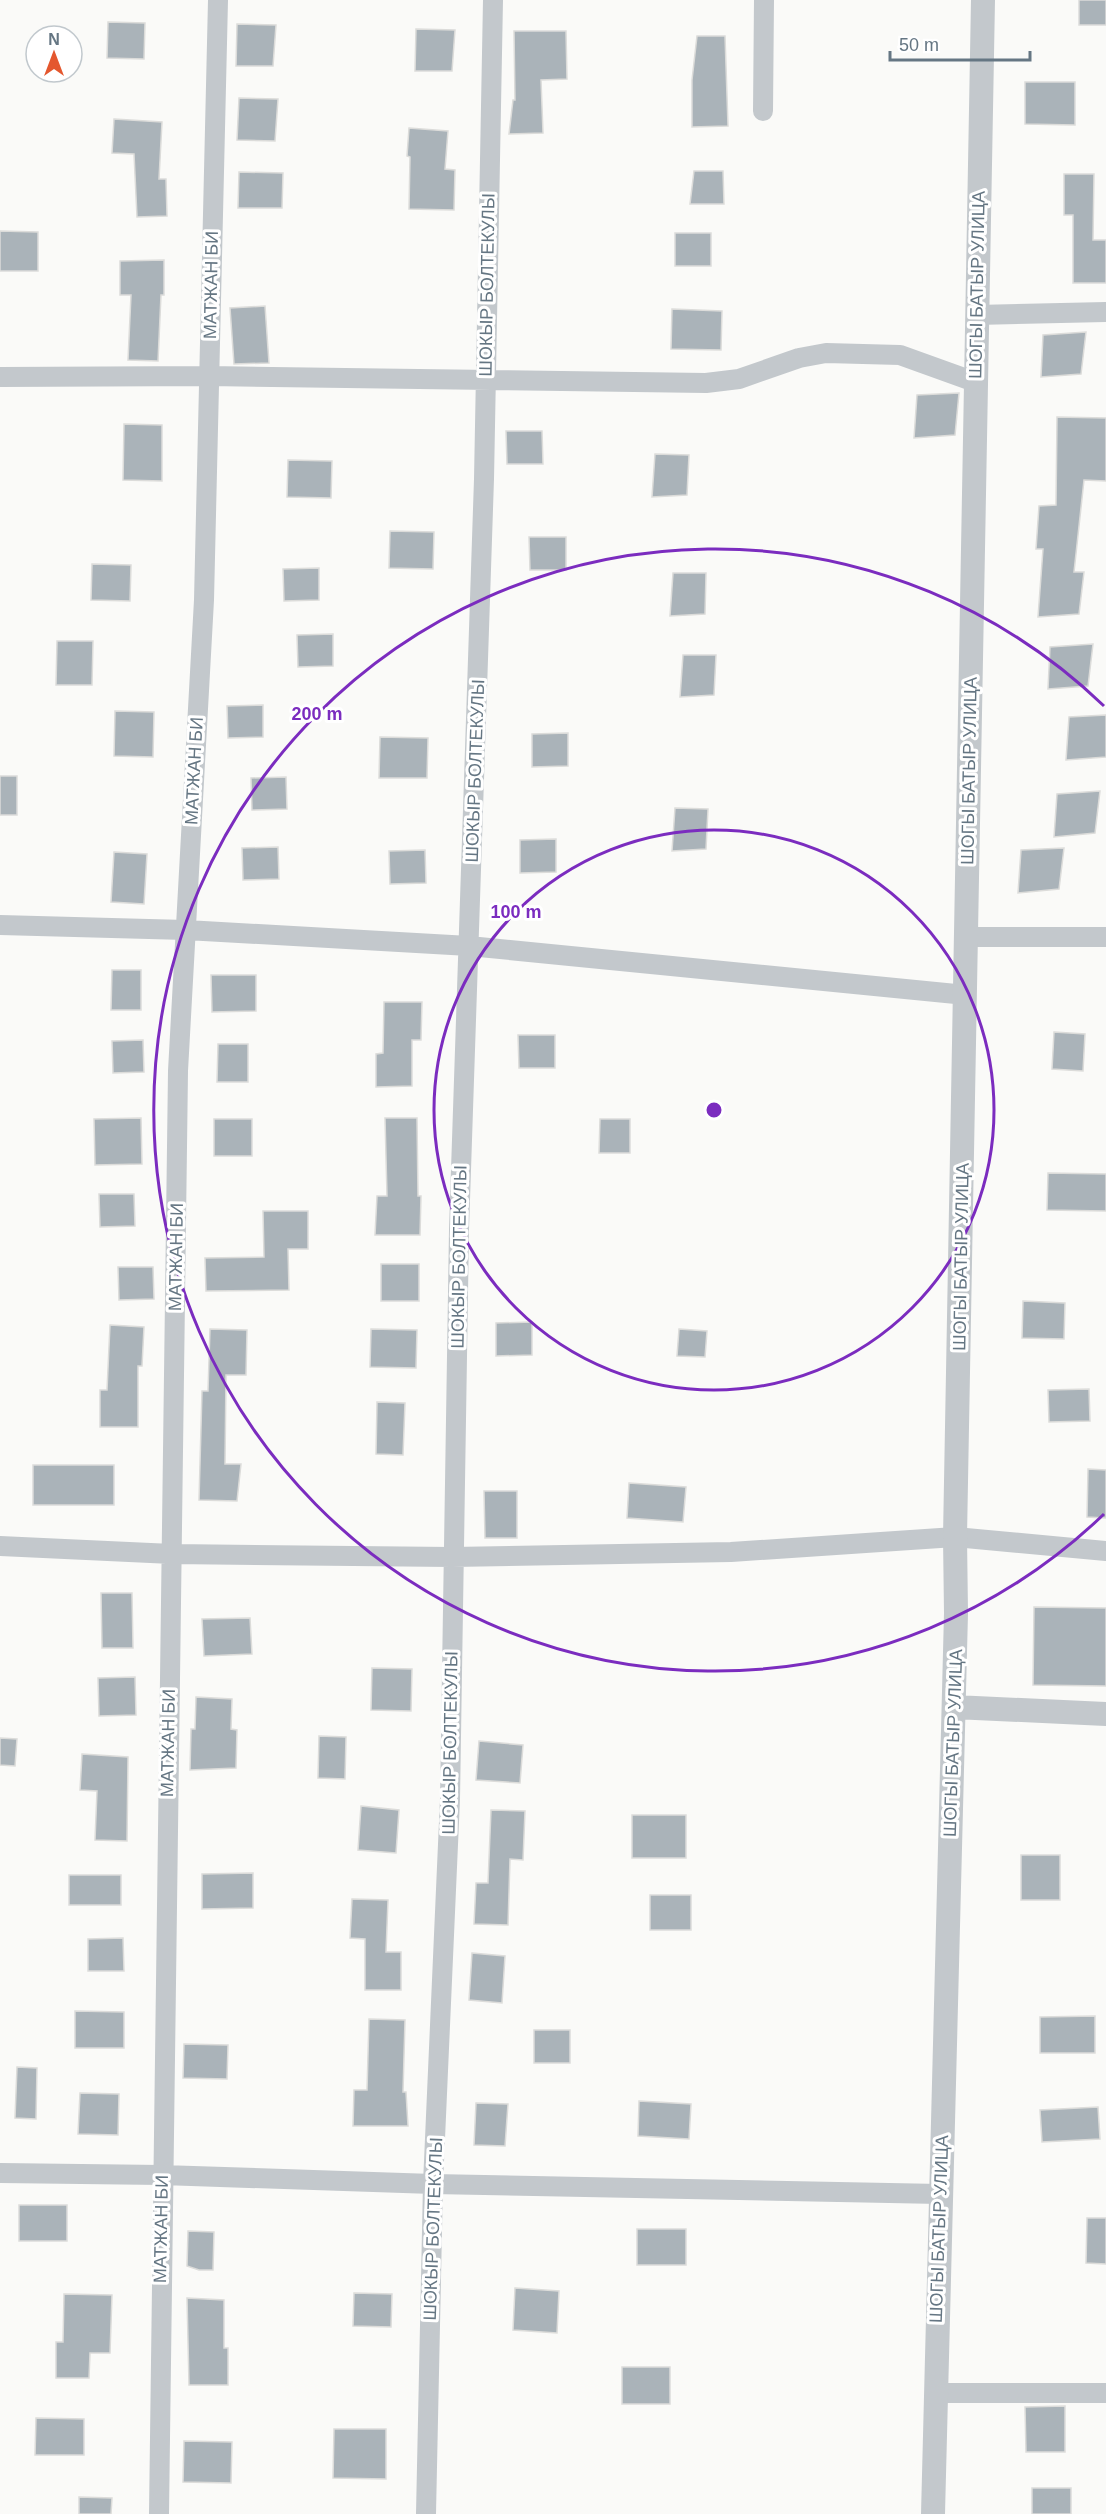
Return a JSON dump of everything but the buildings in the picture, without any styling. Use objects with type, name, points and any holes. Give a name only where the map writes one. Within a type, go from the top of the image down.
[{"type":"street","name":"МАТЖАН БИ","points":[[159,2514],[178,1083],[204,600],[218,0]]},
{"type":"street","name":"ШОКЫР БОЛТЕКУЛЫ","points":[[426,2514],[433,2184],[450,1799],[452,1557],[459,1230],[484,479],[493,0]]},
{"type":"street","points":[[763,111],[764,0]]},
{"type":"street","name":"ШОГЫ БАТЫР УЛИЦА","points":[[933,2514],[934,2393],[954,1707],[955,1537],[983,0]]},
{"type":"street","points":[[976,315],[1106,312]]},
{"type":"street","points":[[0,377],[209,376],[723,382],[757,374],[799,358],[826,353],[900,355],[975,382]]},
{"type":"street","points":[[0,926],[186,930],[469,946],[966,995]]},
{"type":"street","points":[[967,937],[1106,937]]},
{"type":"street","points":[[0,1546],[172,1554],[452,1557],[731,1552],[955,1537],[1106,1551]]},
{"type":"street","points":[[954,1707],[1106,1714]]},
{"type":"street","points":[[0,2173],[940,2194]]},
{"type":"street","points":[[934,2393],[1106,2393]]}]
